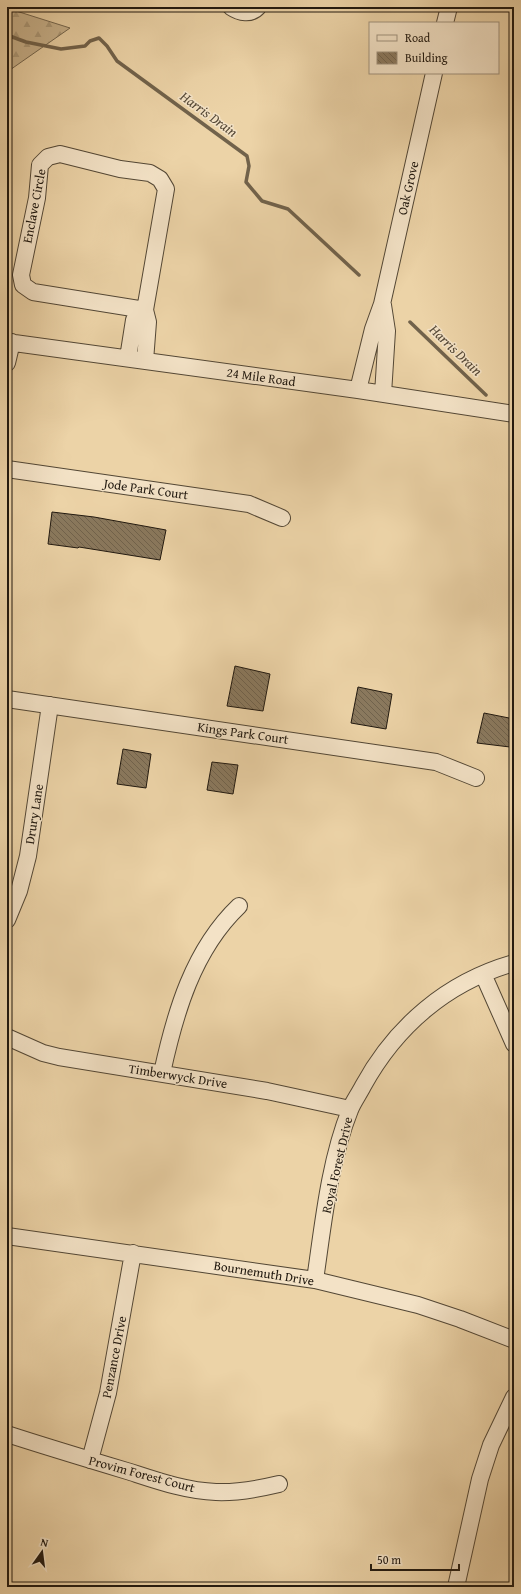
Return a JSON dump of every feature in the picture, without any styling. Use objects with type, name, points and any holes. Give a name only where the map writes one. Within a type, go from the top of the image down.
[{"type":"street","points":[[231,7],[244,12],[256,9]]},
{"type":"street","points":[[445,22],[449,7]]},
{"type":"street","name":"Oak Grove","points":[[358,390],[373,330],[382,304],[434,74]]},
{"type":"street","name":"Enclave Circle","points":[[145,310],[33,292],[23,285],[21,275],[37,198],[40,165],[48,157],[60,154],[120,169],[150,173],[160,179],[166,189],[145,310],[148,322],[145,361]]},
{"type":"street","name":"Oak Grove","points":[[382,304],[387,331],[382,394]]},
{"type":"street","name":"Enclave Circle","points":[[128,358],[134,320],[145,310]]},
{"type":"street","points":[[7,363],[9,342]]},
{"type":"street","name":"24 Mile Road","points":[[9,342],[358,390],[514,414]]},
{"type":"street","name":"Jode Park Court","points":[[7,469],[249,504],[282,518]]},
{"type":"street","name":"Kings Park Court","points":[[7,699],[436,762],[476,778]]},
{"type":"street","name":"Drury Lane","points":[[7,920],[19,891],[28,856],[50,705]]},
{"type":"street","points":[[162,1073],[176,1012],[190,976],[217,931],[239,906]]},
{"type":"street","name":"Royal Forest Drive","points":[[315,1280],[329,1189],[340,1143],[350,1109],[372,1070],[391,1043],[410,1022],[430,1005],[451,991],[483,974],[514,963]]},
{"type":"street","points":[[483,974],[514,1044]]},
{"type":"street","name":"Timberwyck Drive","points":[[7,1037],[59,1057],[267,1090],[350,1109]]},
{"type":"street","name":"Bournemuth Drive","points":[[7,1236],[315,1280],[418,1305],[460,1319],[514,1340]]},
{"type":"street","name":"Penzance Drive","points":[[90,1460],[108,1393],[133,1253]]},
{"type":"street","points":[[456,1587],[480,1479],[492,1445],[514,1397]]},
{"type":"street","name":"Provim Forest Court","points":[[7,1434],[190,1489],[214,1492],[233,1492],[254,1490],[279,1484]]},
{"type":"green space","points":[[7,7],[13,7],[13,10],[70,28],[7,72]]},
{"type":"building","points":[[52,512],[94,517],[166,530],[160,560],[79,547],[48,544]]},
{"type":"building","points":[[235,666],[270,674],[263,711],[227,706]]},
{"type":"building","points":[[358,687],[392,694],[386,729],[351,723]]},
{"type":"building","points":[[484,713],[514,719],[510,747],[477,743]]},
{"type":"building","points":[[123,749],[151,754],[146,788],[117,784]]},
{"type":"building","points":[[212,762],[238,765],[233,794],[207,790]]},
{"type":"waterway","name":"Harris Drain","points":[[7,35],[26,42],[61,49],[85,46],[90,41],[99,38],[107,46],[117,61],[247,156],[249,166],[246,182],[262,201],[288,209],[359,275]]},
{"type":"waterway","name":"Harris Drain","points":[[410,322],[486,395]]}]
